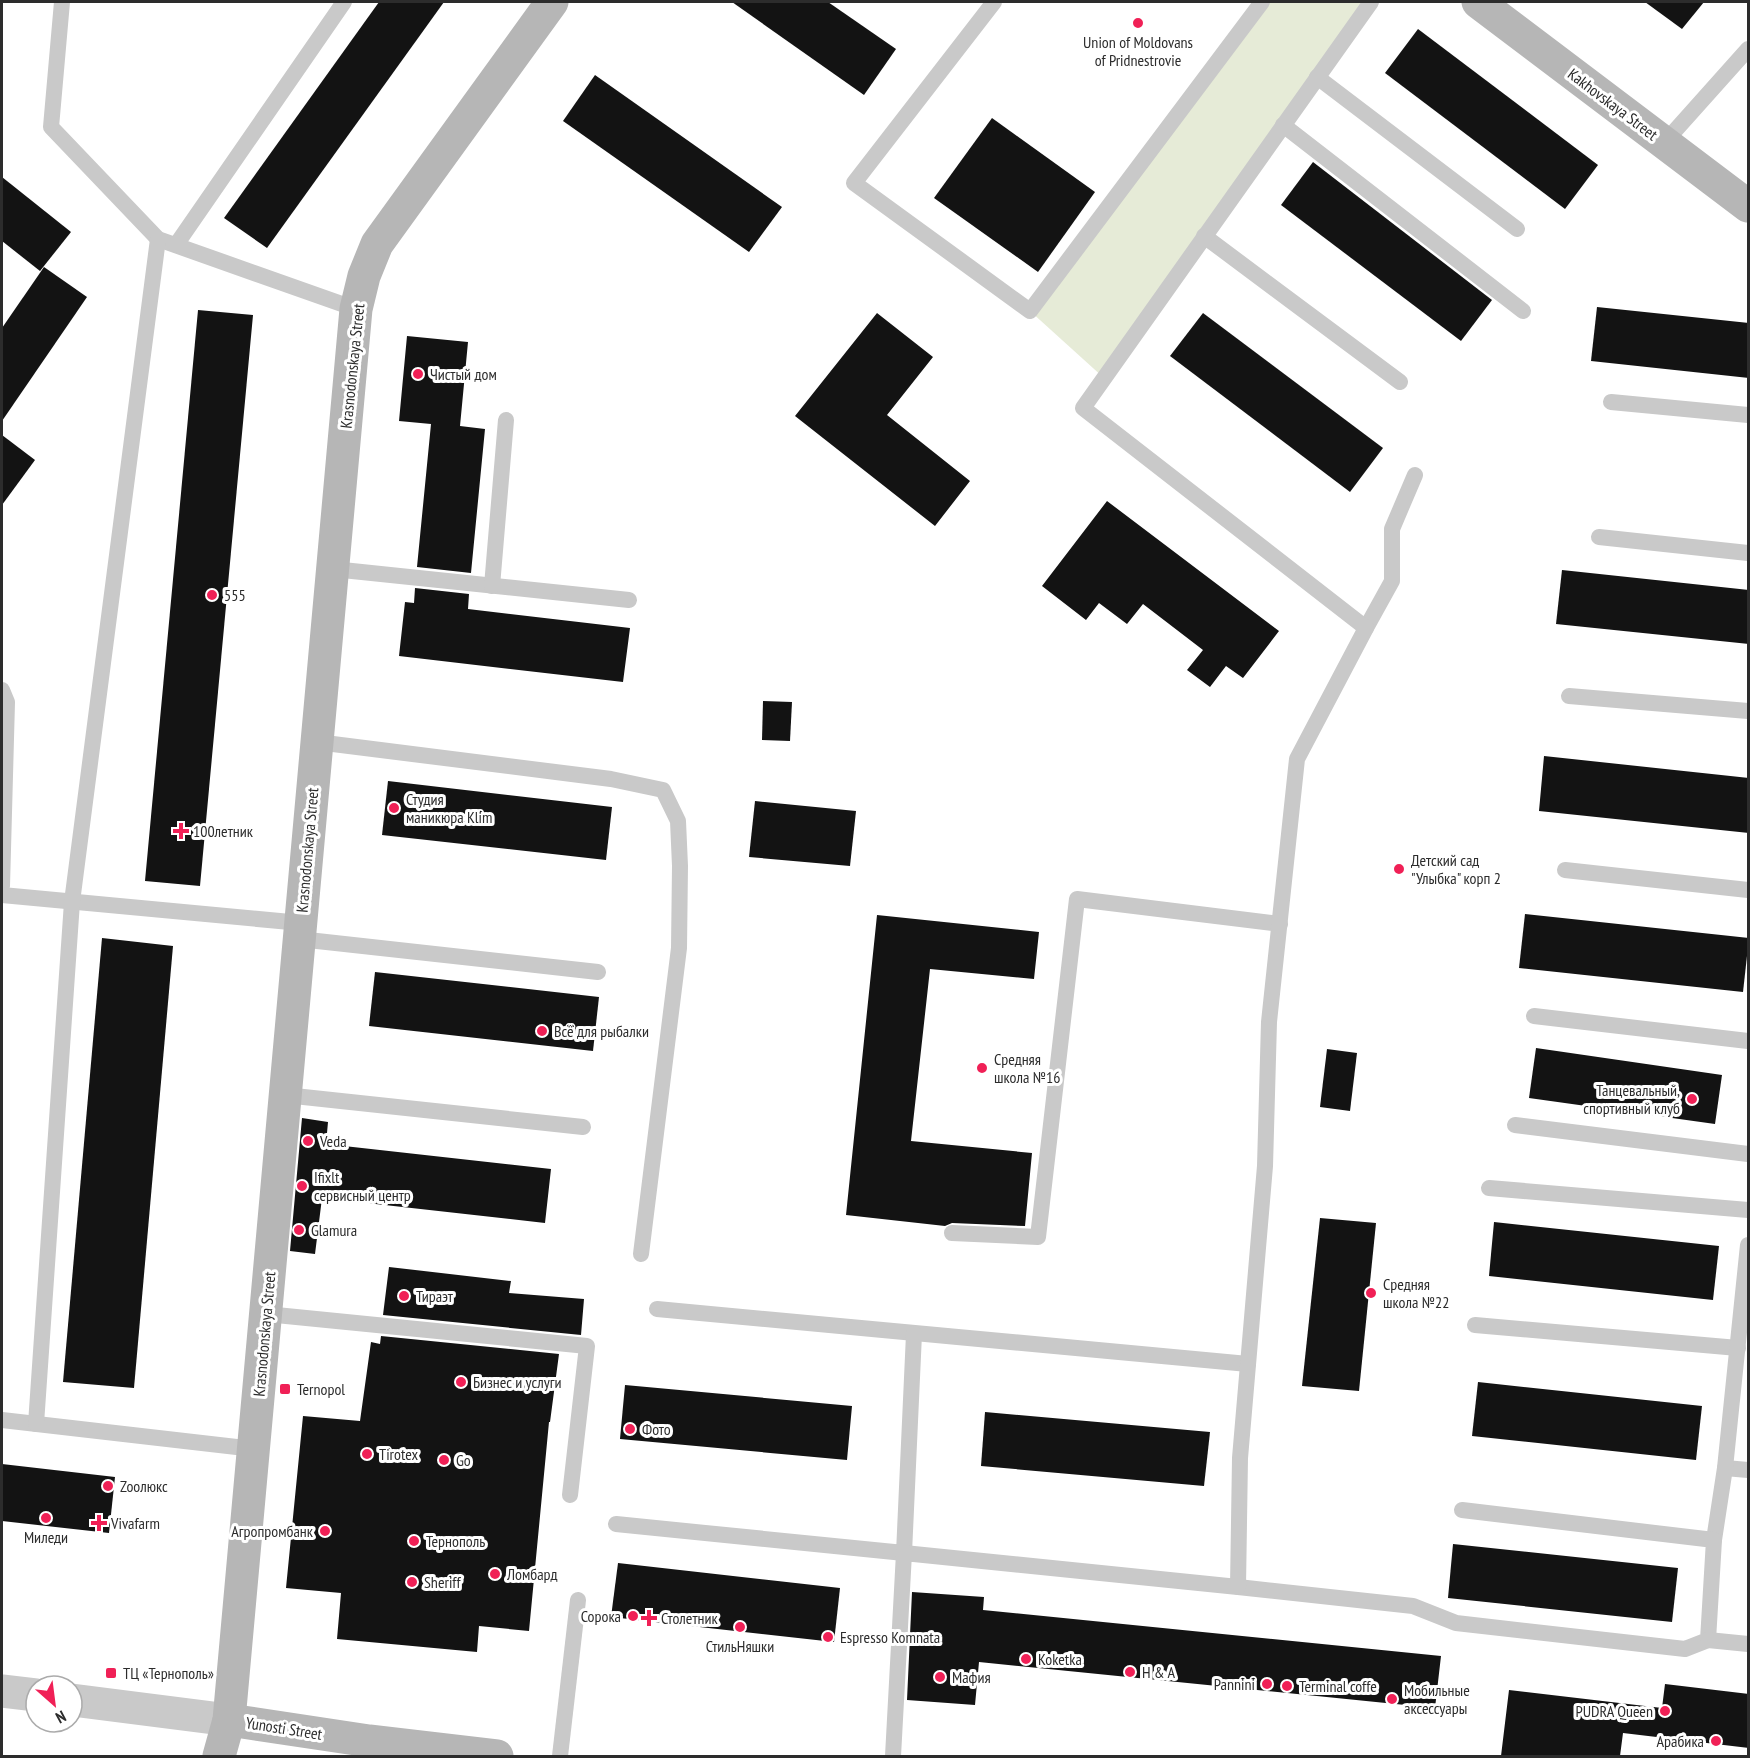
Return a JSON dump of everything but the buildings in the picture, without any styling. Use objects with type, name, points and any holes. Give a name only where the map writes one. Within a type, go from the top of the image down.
[{"type":"street","name":"Krasnodonskaya Street","points":[[219,1756],[229,1720],[356,309],[364,276],[377,244],[552,2]]},
{"type":"street","name":"Kakhovskaya Street","points":[[1478,2],[1749,207]]},
{"type":"street","points":[[2,1691],[24,1694]]},
{"type":"street","name":"Yunosti Street","points":[[84,1702],[229,1720],[367,1749],[497,1756]]},
{"type":"lane","points":[[62,2],[51,127],[158,239],[356,309]]},
{"type":"lane","points":[[176,245],[344,2]]},
{"type":"lane","points":[[994,2],[854,183],[1030,311],[1262,2]]},
{"type":"lane","points":[[1366,628],[1083,408],[1371,2]]},
{"type":"lane","points":[[1664,143],[1749,50]]},
{"type":"lane","points":[[1317,77],[1517,229]]},
{"type":"lane","points":[[1283,125],[1523,311]]},
{"type":"lane","points":[[1204,236],[1400,382]]},
{"type":"lane","points":[[36,1424],[72,902],[158,239]]},
{"type":"lane","points":[[1611,402],[1749,415]]},
{"type":"lane","points":[[492,586],[506,420]]},
{"type":"lane","points":[[1238,1587],[1240,1458],[1265,1166],[1269,1022],[1297,759],[1392,581],[1392,529],[1415,475]]},
{"type":"lane","points":[[1599,537],[1749,553]]},
{"type":"lane","points":[[333,570],[629,600]]},
{"type":"lane","points":[[2,690],[7,702],[2,886]]},
{"type":"lane","points":[[1569,696],[1749,711]]},
{"type":"lane","points":[[317,742],[611,779],[663,790],[678,821],[679,948],[641,1254]]},
{"type":"lane","points":[[1565,870],[1749,890]]},
{"type":"lane","points":[[2,895],[300,931],[598,972]]},
{"type":"lane","points":[[952,1233],[1038,1237],[1077,899],[1280,924]]},
{"type":"lane","points":[[1534,1016],[1749,1041]]},
{"type":"lane","points":[[285,1095],[583,1127]]},
{"type":"lane","points":[[1515,1125],[1749,1154]]},
{"type":"lane","points":[[1489,1188],[1749,1210]]},
{"type":"lane","points":[[1708,1640],[1714,1540],[1725,1468],[1749,1245]]},
{"type":"lane","points":[[657,1309],[1248,1364]]},
{"type":"lane","points":[[266,1314],[587,1346],[570,1495]]},
{"type":"lane","points":[[1476,1325],[1738,1348]]},
{"type":"lane","points":[[893,1756],[914,1334]]},
{"type":"lane","points":[[2,1420],[254,1449]]},
{"type":"lane","points":[[1725,1468],[1749,1470]]},
{"type":"lane","points":[[1461,1510],[1714,1540]]},
{"type":"lane","points":[[616,1524],[1413,1606],[1456,1623],[1685,1649],[1708,1640],[1749,1644]]},
{"type":"lane","points":[[560,1756],[578,1600]]},
{"type":"green space","points":[[1262,2],[1371,2],[1104,378],[1030,311]]},
{"type":"place","name":"Union of Moldovans of Pridnestrovie","points":[[1138,23]]},
{"type":"place","name":"Чистый дом","points":[[418,374]]},
{"type":"place","name":"555","points":[[212,595]]},
{"type":"place","name":"Студия маникюра Klim","points":[[394,808]]},
{"type":"place","name":"100летник","points":[[181,831]]},
{"type":"place","name":"Детский сад \"Улыбка\" корп 2","points":[[1399,869]]},
{"type":"place","name":"Всё для рыбалки","points":[[542,1031]]},
{"type":"place","name":"Средняя школа №16","points":[[982,1068]]},
{"type":"place","name":"Танцевальный, спортивный клуб","points":[[1692,1099]]},
{"type":"place","name":"Veda","points":[[308,1141]]},
{"type":"place","name":"Ifixlt сервисный центр","points":[[302,1186]]},
{"type":"place","name":"Glamura","points":[[299,1230]]},
{"type":"place","name":"Средняя школа №22","points":[[1371,1293]]},
{"type":"place","name":"Тираэт","points":[[404,1296]]},
{"type":"place","name":"Бизнес и услуги","points":[[461,1382]]},
{"type":"place","name":"Ternopol","points":[[285,1389]]},
{"type":"place","name":"Фото","points":[[630,1429]]},
{"type":"place","name":"Tirotex","points":[[367,1454]]},
{"type":"place","name":"Go","points":[[444,1460]]},
{"type":"place","name":"Zooлюкс","points":[[108,1486]]},
{"type":"place","name":"Миледи","points":[[46,1518]]},
{"type":"place","name":"Vivafarm","points":[[99,1523]]},
{"type":"place","name":"Агропромбанк","points":[[325,1531]]},
{"type":"place","name":"Тернополь","points":[[414,1541]]},
{"type":"place","name":"Ломбард","points":[[495,1574]]},
{"type":"place","name":"Sheriff","points":[[412,1582]]},
{"type":"place","name":"Сорока","points":[[633,1616]]},
{"type":"place","name":"Столетник","points":[[649,1618]]},
{"type":"place","name":"СтильНяшки","points":[[740,1627]]},
{"type":"place","name":"Espresso Komnata","points":[[828,1637]]},
{"type":"place","name":"Koketka","points":[[1026,1659]]},
{"type":"place","name":"H & A","points":[[1130,1672]]},
{"type":"place","name":"ТЦ «Тернополь»","points":[[111,1673]]},
{"type":"place","name":"Мафия","points":[[940,1677]]},
{"type":"place","name":"Pannini","points":[[1267,1684]]},
{"type":"place","name":"Terminal coffe","points":[[1287,1686]]},
{"type":"place","name":"Мобильные аксессуары","points":[[1392,1699]]},
{"type":"place","name":"PUDRA Queen","points":[[1665,1711]]},
{"type":"place","name":"Арабика","points":[[1716,1741]]}]
